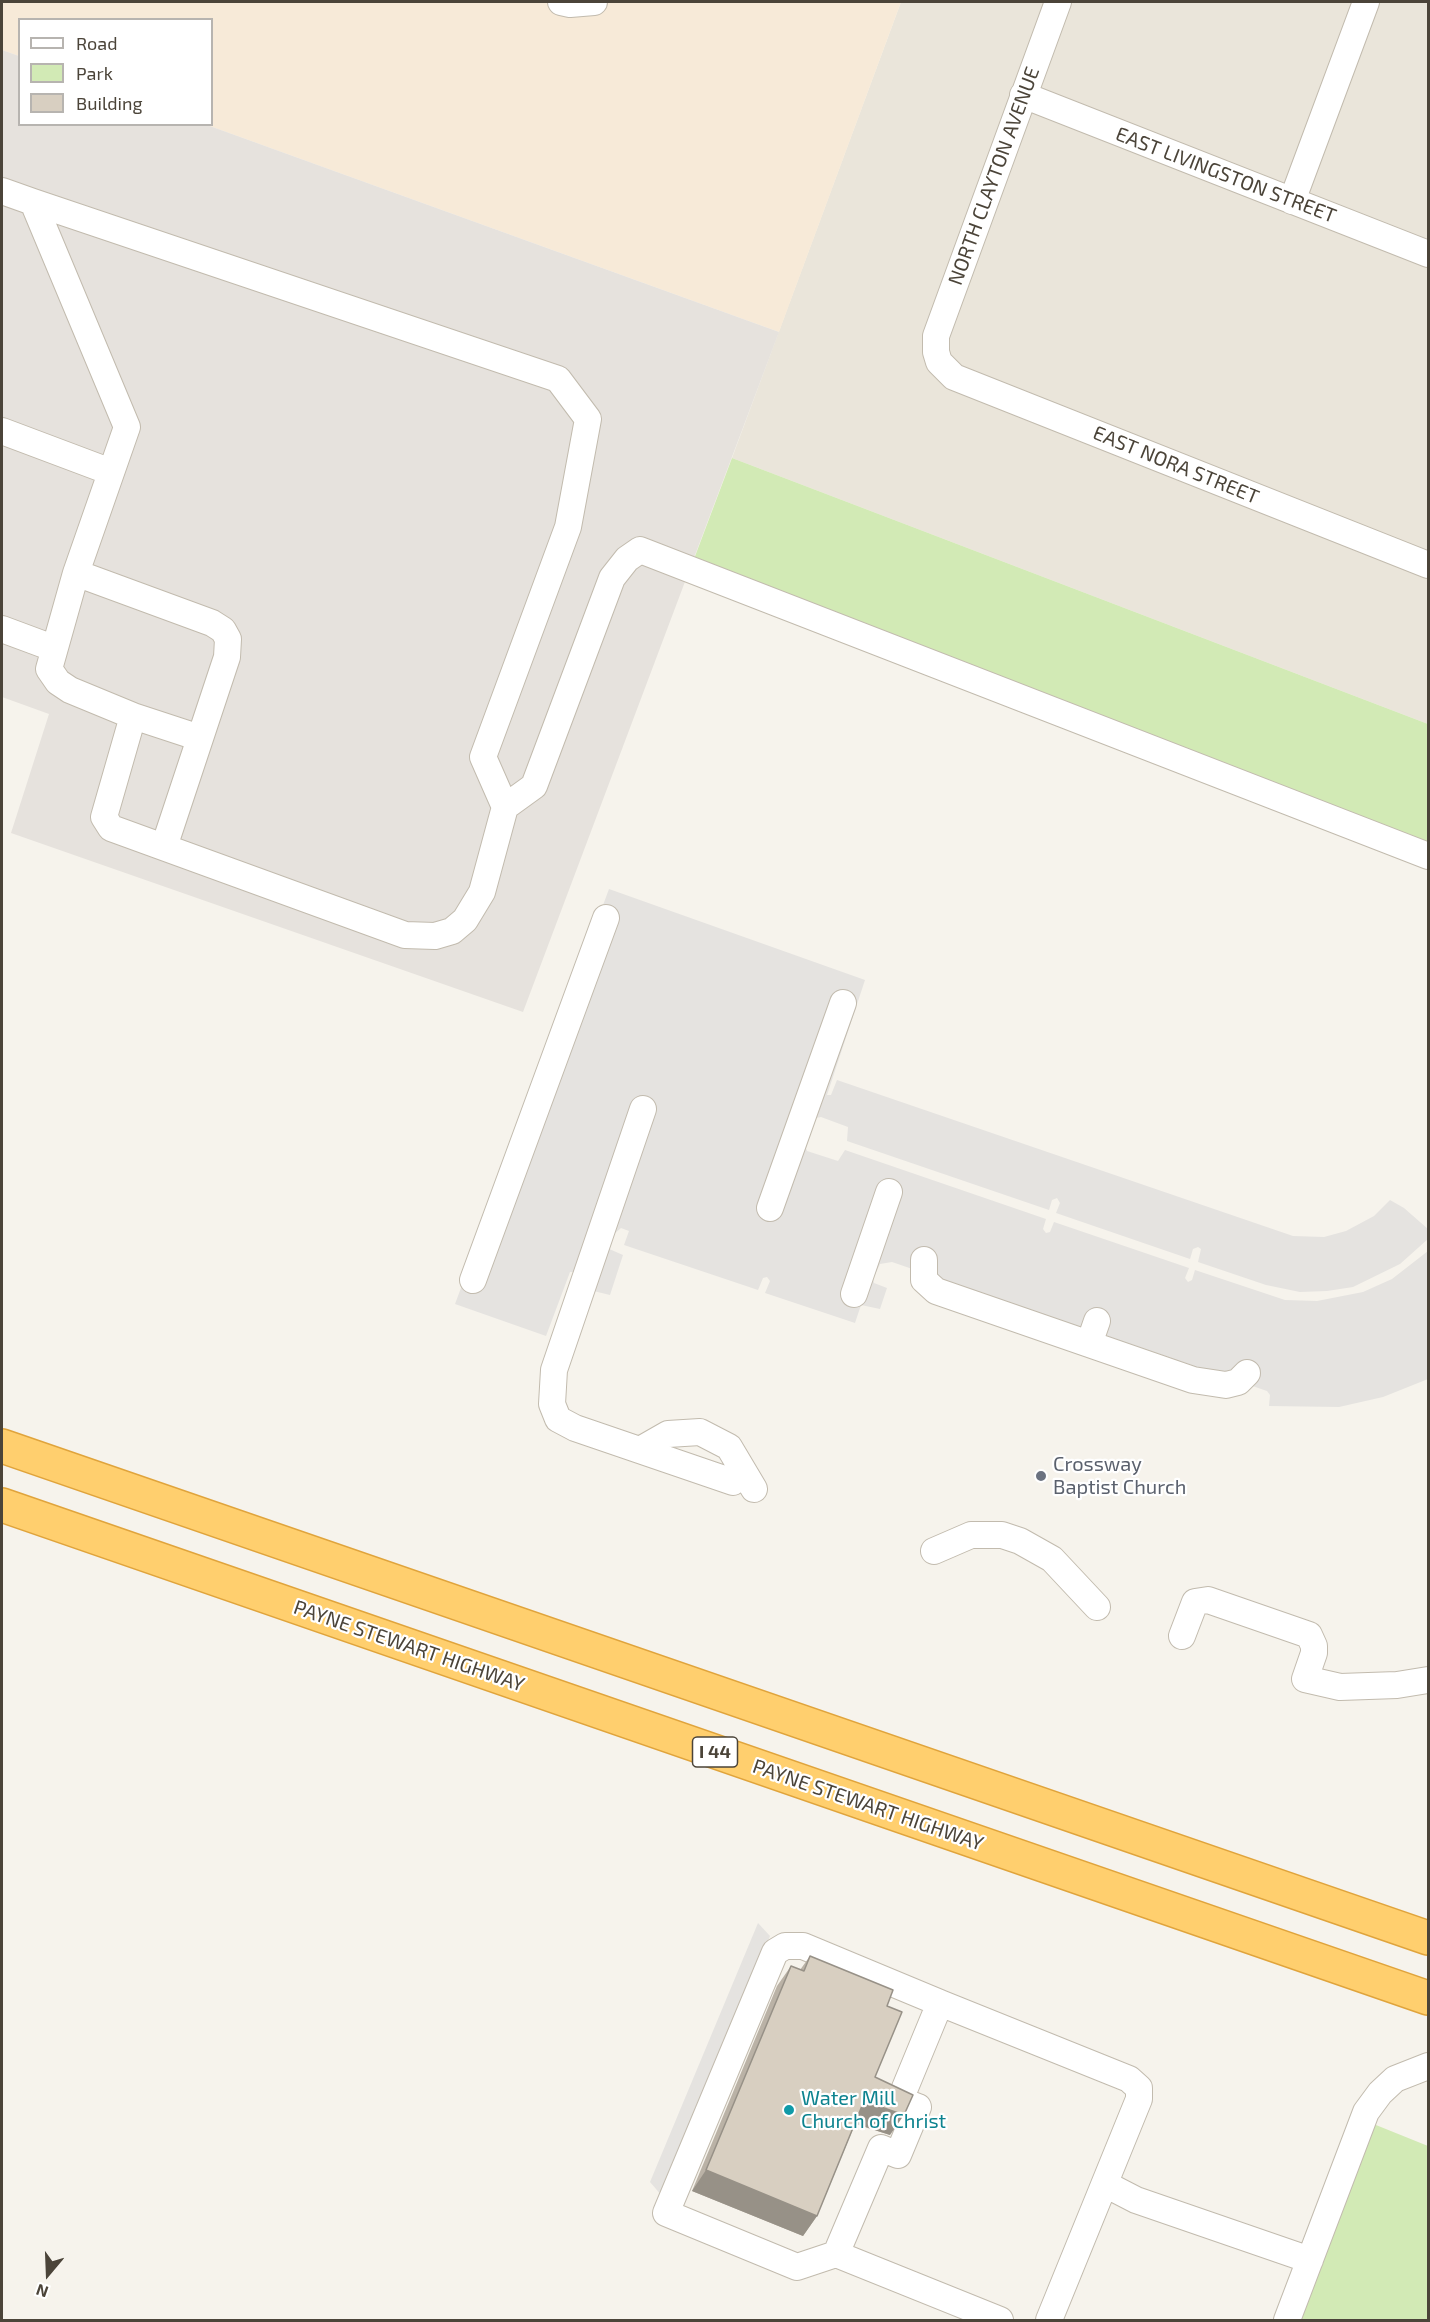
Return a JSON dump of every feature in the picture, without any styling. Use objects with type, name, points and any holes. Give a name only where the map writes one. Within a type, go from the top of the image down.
[{"type":"highway","points":[[2,1446],[1428,1938]]},
{"type":"highway","name":"PAYNE STEWART HIGHWAY","points":[[2,1505],[1428,1998]]},
{"type":"street","points":[[561,2],[570,4],[594,2]]},
{"type":"street","name":"NORTH CLAYTON AVENUE","points":[[936,352],[936,336],[1058,2]]},
{"type":"street","points":[[1292,201],[1366,2]]},
{"type":"street","name":"EAST LIVINGSTON STREET","points":[[1023,95],[1428,254]]},
{"type":"street","points":[[2,191],[558,379],[588,419],[568,527],[483,757],[505,807]]},
{"type":"street","points":[[33,202],[127,427],[76,573],[53,648],[49,669],[58,682],[70,690],[133,716],[200,738]]},
{"type":"street","name":"EAST NORA STREET","points":[[936,352],[943,368],[954,377],[1428,564]]},
{"type":"street","points":[[2,431],[111,472]]},
{"type":"street","points":[[133,716],[104,817],[111,828],[405,935],[435,936],[452,931],[465,920],[479,899],[505,807],[534,786],[612,578],[627,560],[640,550],[1428,856]]},
{"type":"street","points":[[76,573],[212,623],[224,630],[228,639],[226,657],[164,847]]},
{"type":"street","points":[[2,629],[53,648]]},
{"type":"street","points":[[473,1280],[606,918]]},
{"type":"street","points":[[770,1208],[843,1003]]},
{"type":"street","points":[[640,1450],[668,1434],[700,1432],[729,1447],[744,1486],[640,1450],[564,1423],[554,1413],[551,1392],[554,1370],[643,1109]]},
{"type":"street","points":[[854,1294],[889,1192]]},
{"type":"street","points":[[924,1260],[924,1280],[936,1291],[1093,1332],[1212,1384],[1226,1385],[1238,1382],[1248,1373]]},
{"type":"street","points":[[934,1551],[971,1535],[1002,1535],[1020,1541],[1052,1559],[1097,1607]]},
{"type":"street","points":[[1182,1636],[1194,1606],[1198,1600],[1203,1599],[1304,1632],[1312,1640],[1314,1646],[1305,1678],[1340,1687],[1398,1685],[1428,1680]]},
{"type":"street","points":[[1000,2320],[836,2254],[797,2267],[666,2212],[775,1952],[785,1946],[803,1946],[1136,2083],[1139,2088],[1139,2099],[1049,2320]]},
{"type":"street","points":[[836,2254],[881,2142],[898,2155],[918,2108],[897,2105],[940,2003]]},
{"type":"street","points":[[1287,2320],[1361,2122],[1387,2086],[1404,2074],[1428,2066]]},
{"type":"street","points":[[1105,2184],[1136,2200],[1310,2260]]},
{"type":"shaded area","points":[[2,2],[901,2],[779,332],[210,126],[213,126],[213,18],[18,18],[18,56],[2,50]]},
{"type":"shaded area","points":[[901,2],[1428,2],[1428,724],[732,458]]},
{"type":"shaded area","points":[[2,50],[18,56],[18,126],[210,126],[779,332],[523,1012],[11,833],[49,714],[2,697]]},
{"type":"shaded area","points":[[609,889],[865,980],[827,1095],[831,1095],[837,1080],[1293,1236],[1324,1237],[1346,1231],[1374,1216],[1390,1200],[1404,1208],[1428,1229],[1428,1239],[1400,1264],[1353,1287],[1300,1292],[1266,1285],[1198,1262],[1201,1249],[1198,1247],[1193,1249],[1190,1259],[1056,1213],[1060,1203],[1057,1198],[1052,1200],[1049,1210],[847,1141],[848,1127],[821,1117],[816,1118],[806,1148],[807,1151],[838,1161],[845,1150],[1046,1219],[1043,1229],[1046,1233],[1050,1232],[1054,1222],[1189,1268],[1185,1278],[1188,1282],[1192,1280],[1195,1270],[1285,1300],[1317,1301],[1363,1292],[1392,1279],[1428,1251],[1428,1379],[1383,1397],[1339,1407],[1269,1406],[1270,1395],[1267,1391],[892,1262],[880,1264],[873,1279],[874,1283],[887,1288],[880,1309],[861,1305],[855,1323],[765,1293],[770,1281],[767,1277],[763,1278],[758,1290],[624,1245],[629,1231],[621,1228],[613,1235],[607,1248],[623,1255],[610,1295],[573,1286],[573,1272],[570,1272],[546,1336],[455,1304]]},
{"type":"shaded area","points":[[758,1923],[770,1936],[662,2196],[650,2182]]},
{"type":"green space","points":[[732,458],[1428,724],[1428,844],[694,559]]},
{"type":"green space","points":[[1371,2123],[1428,2146],[1428,2320],[1297,2320]]},
{"type":"building","name":"Water Mill Church of Christ","points":[[810,1956],[893,1990],[887,2006],[902,2012],[875,2077],[913,2095],[904,2115],[864,2101],[817,2216],[706,2170],[791,1966],[804,1971]]},
{"type":"place","name":"Crossway Baptist Church","points":[[1041,1476]]},
{"type":"place","name":"Water Mill Church of Christ","points":[[789,2110]]}]
